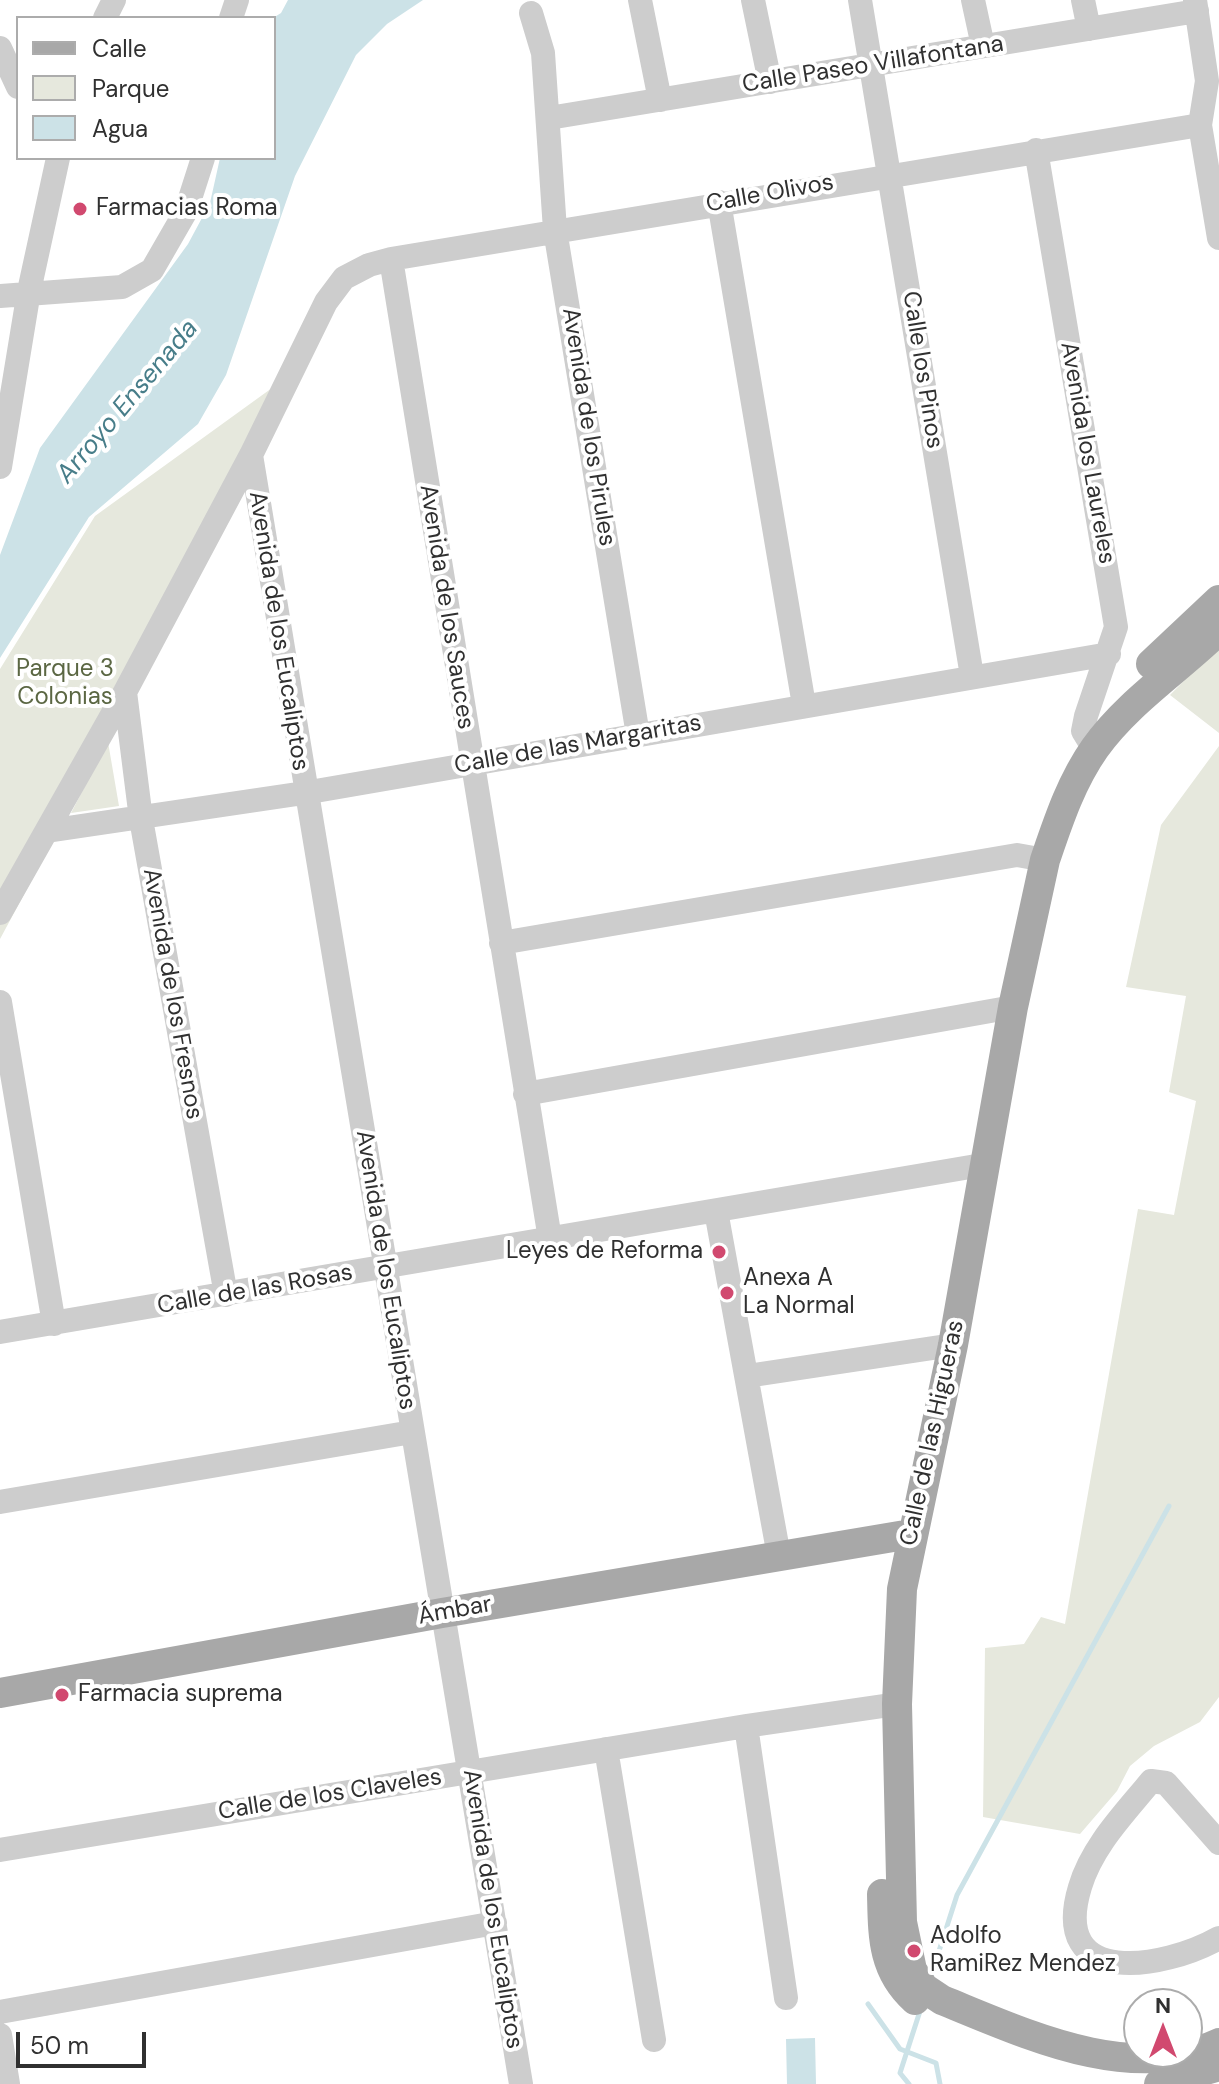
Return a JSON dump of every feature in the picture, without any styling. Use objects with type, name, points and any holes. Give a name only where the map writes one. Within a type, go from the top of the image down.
[{"type":"main road","name":"Calle de las Higueras","points":[[1115,2084],[1085,2078],[1016,2051],[925,2009],[906,1992],[890,1970],[883,1947],[887,1705],[902,1589],[903,1535],[944,1347],[1004,1008],[1037,858],[1063,809],[1089,740],[1219,600]]},
{"type":"main road","name":"Calle de las Higueras","points":[[1089,740],[1219,630]]},
{"type":"main road","name":"Ámbar","points":[[0,1693],[442,1613],[903,1535]]},
{"type":"main road","name":"Calle de las Higueras","points":[[887,1705],[902,1922],[912,1970],[924,1988],[942,2000],[1088,2060],[1135,2064],[1167,2062],[1207,2050],[1219,2043]]},
{"type":"main road","points":[[1159,2084],[1185,2079],[1219,2066]]},
{"type":"street","points":[[640,0],[660,100]]},
{"type":"street","points":[[753,0],[770,82]]},
{"type":"street","name":"Calle los Pinos","points":[[860,0],[972,676]]},
{"type":"street","points":[[973,0],[983,46]]},
{"type":"street","points":[[1083,0],[1089,29]]},
{"type":"street","points":[[1196,6],[1207,81],[1200,125],[1219,238]]},
{"type":"street","name":"Calle Paseo Villafontana","points":[[549,118],[1089,29],[1196,6]]},
{"type":"street","name":"Avenida de los Pirules","points":[[531,13],[543,53],[555,230],[638,735]]},
{"type":"street","points":[[0,48],[16,83]]},
{"type":"street","name":"Calle Olivos","points":[[251,455],[326,302],[344,278],[369,265],[889,173],[1200,125]]},
{"type":"street","name":"Avenida los Laureles","points":[[1036,150],[1116,627],[1109,654],[1088,703],[1089,740]]},
{"type":"street","points":[[0,296],[29,291],[122,287],[152,270],[186,211],[202,160]]},
{"type":"street","points":[[0,467],[6,403],[55,161]]},
{"type":"street","points":[[719,202],[804,705]]},
{"type":"street","name":"Avenida de los Sauces","points":[[391,259],[550,1239]]},
{"type":"street","points":[[0,913],[125,692],[251,455]]},
{"type":"street","name":"Avenida de los Eucaliptos","points":[[251,455],[304,793],[521,2084]]},
{"type":"street","name":"Calle de las Margaritas","points":[[47,831],[304,793],[1109,654]]},
{"type":"street","name":"Avenida de los Fresnos","points":[[125,692],[141,819],[226,1295]]},
{"type":"street","points":[[501,943],[1037,858]]},
{"type":"street","points":[[0,1002],[54,1324]]},
{"type":"street","points":[[525,1094],[1004,1008]]},
{"type":"street","name":"Calle de las Rosas","points":[[0,1332],[974,1166]]},
{"type":"street","points":[[716,1211],[779,1556]]},
{"type":"street","points":[[747,1376],[944,1347]]},
{"type":"street","points":[[0,1502],[412,1432]]},
{"type":"street","name":"Calle de los Claveles","points":[[0,1850],[887,1705]]},
{"type":"street","points":[[746,1726],[786,1998]]},
{"type":"street","points":[[606,1749],[654,2040]]},
{"type":"street","points":[[1219,1843],[1159,1779],[1151,1781],[1106,1836],[1081,1883],[1075,1910],[1075,1934],[1092,1954],[1115,1964],[1164,1960],[1219,1938]]},
{"type":"street","points":[[0,2012],[495,1923]]},
{"type":"street","points":[[0,2035],[8,2084]]},
{"type":"green space","name":"Parque 3 Colonias","points":[[301,367],[258,461],[0,939],[0,669],[95,516]]},
{"type":"green space","points":[[1219,645],[1219,733],[1170,695]]},
{"type":"green space","points":[[108,742],[119,806],[71,813]]},
{"type":"green space","points":[[1219,746],[1219,1697],[1200,1722],[1154,1746],[1130,1766],[1117,1791],[1080,1834],[983,1817],[985,1648],[1024,1644],[1041,1617],[1065,1624],[1138,1209],[1174,1215],[1196,1101],[1169,1092],[1186,996],[1126,987],[1161,825]]},
{"type":"water","name":"Arroyo Ensenada","points":[[288,0],[423,0],[387,24],[356,55],[295,176],[226,375],[198,424],[89,517],[0,658],[0,555],[40,448],[188,244],[210,203],[220,160],[276,160],[276,16]]},
{"type":"water","points":[[815,2038],[816,2084],[787,2084],[786,2039]]},
{"type":"waterway","points":[[930,1979],[957,1895],[1169,1506]]},
{"type":"waterway","points":[[868,2004],[900,2049],[936,2063],[940,2084]]},
{"type":"waterway","points":[[909,2084],[900,2073],[920,2011]]},
{"type":"place","name":"Farmacias Roma","points":[[80,209]]},
{"type":"place","name":"Leyes de Reforma","points":[[719,1252]]},
{"type":"place","name":"Anexa A La Normal","points":[[727,1293]]},
{"type":"place","name":"Farmacia suprema","points":[[62,1695]]},
{"type":"place","name":"Adolfo RamiRez Mendez","points":[[914,1951]]}]
